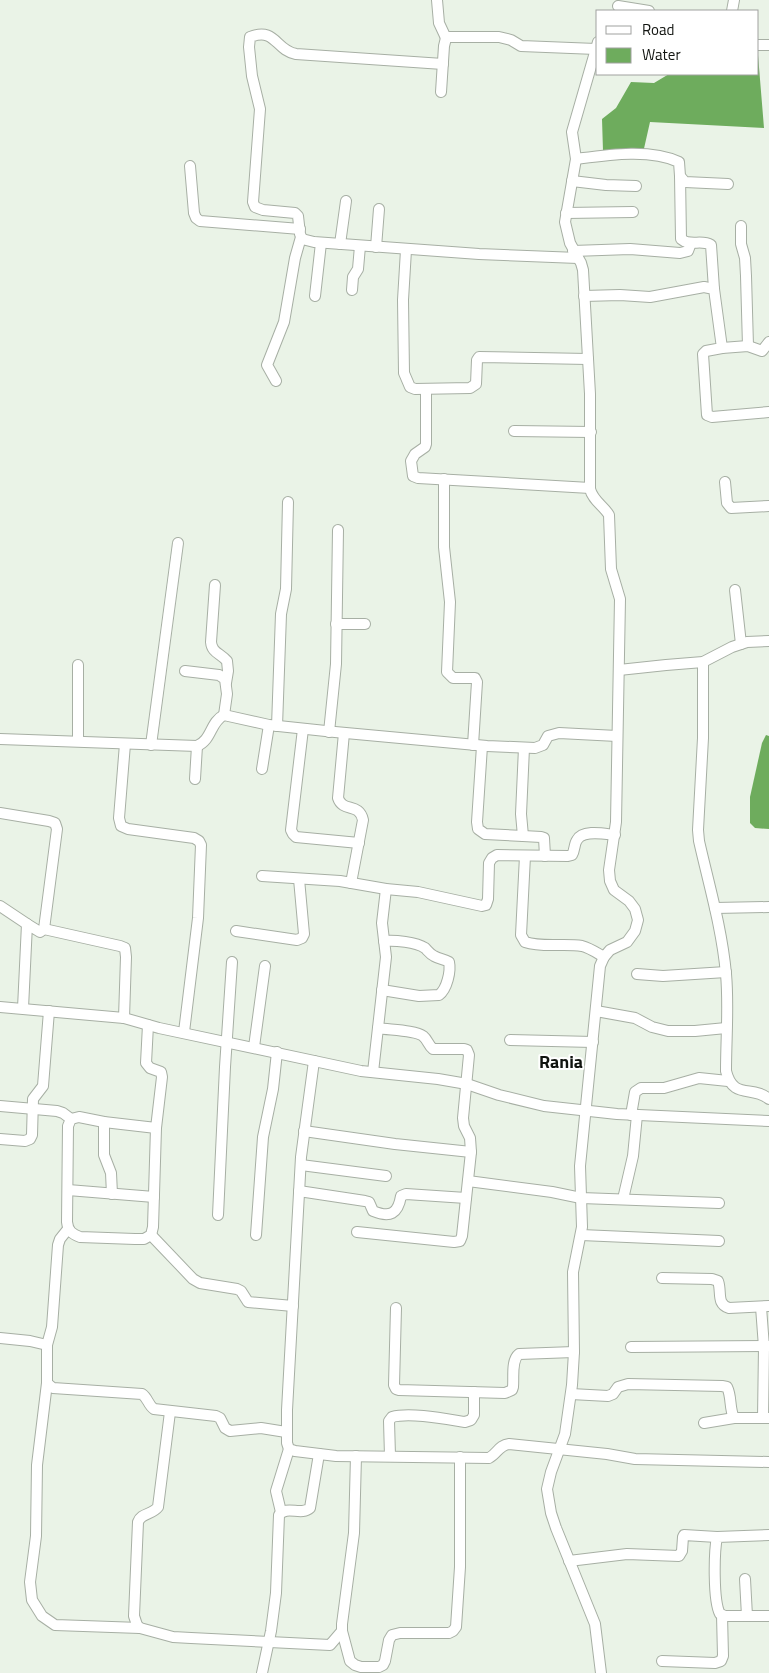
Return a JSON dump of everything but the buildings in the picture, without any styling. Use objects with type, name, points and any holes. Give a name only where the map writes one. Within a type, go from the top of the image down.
[{"type":"street","points":[[437,0],[439,24],[446,38],[441,92]]},
{"type":"street","points":[[617,6],[643,10]]},
{"type":"street","points":[[276,381],[267,365],[284,322],[300,233],[298,216],[295,213],[263,210],[255,207],[253,202],[260,109],[252,76],[249,47],[250,37],[270,36],[286,51],[296,54],[443,64]]},
{"type":"street","points":[[446,38],[453,36],[499,37],[511,40],[521,46],[596,46]]},
{"type":"street","points":[[596,49],[572,132],[576,159],[565,222],[567,234],[583,270],[591,432],[590,488],[595,501],[605,509],[610,521],[611,568],[620,599],[628,669],[617,741],[615,835],[609,870],[610,881],[614,890],[629,901],[635,909],[638,920],[635,931],[627,942],[610,950],[600,966],[580,1166],[587,1198],[588,1235],[573,1272],[574,1352],[571,1394],[565,1434],[547,1489],[551,1514],[595,1624],[601,1673]]},
{"type":"street","points":[[576,159],[631,154],[665,157],[679,162],[681,240],[688,244],[705,242],[711,245],[714,289],[722,348]]},
{"type":"street","points":[[190,166],[194,213],[200,221],[300,233],[307,241],[406,250],[514,256],[576,254],[630,249],[680,254],[688,251],[691,243]]},
{"type":"street","points":[[680,176],[682,180],[690,183],[728,184]]},
{"type":"street","points":[[572,181],[591,184],[636,186]]},
{"type":"street","points":[[340,244],[346,201]]},
{"type":"street","points":[[376,247],[379,209]]},
{"type":"street","points":[[566,213],[633,212]]},
{"type":"street","points":[[741,226],[741,244],[745,258],[748,346]]},
{"type":"street","points":[[315,296],[321,243]]},
{"type":"street","points":[[352,290],[353,279],[358,269],[360,246]]},
{"type":"street","points":[[406,250],[403,300],[404,373],[410,387],[414,389],[470,388],[475,385],[477,379],[477,360],[479,357],[588,359]]},
{"type":"street","points":[[584,296],[620,295],[650,297],[704,287],[714,289]]},
{"type":"street","points":[[769,342],[762,351],[748,346],[722,348],[706,351],[703,354],[707,415],[712,417],[769,412]]},
{"type":"street","points":[[426,389],[426,444],[422,451],[415,454],[411,461],[414,476],[418,478],[590,488]]},
{"type":"street","points":[[514,431],[591,432]]},
{"type":"street","points":[[444,479],[443,541],[450,602],[447,672],[453,678],[475,678],[477,682],[478,829],[485,834],[542,837],[544,838],[545,856]]},
{"type":"street","points":[[726,482],[727,503],[731,508],[769,506]]},
{"type":"street","points":[[262,769],[273,726],[281,614],[286,589],[288,502]]},
{"type":"street","points":[[329,732],[335,685],[338,530]]},
{"type":"street","points":[[151,745],[178,543]]},
{"type":"street","points":[[195,779],[197,751],[208,738],[214,722],[224,715],[227,694],[227,661],[215,652],[211,642],[215,585]]},
{"type":"street","points":[[734,590],[741,644]]},
{"type":"street","points":[[336,624],[365,624]]},
{"type":"street","points":[[628,669],[703,662],[741,644],[769,641]]},
{"type":"street","points":[[703,662],[703,738],[698,830],[699,842],[715,908],[726,972],[728,996],[726,1070],[728,1081],[736,1089],[763,1095],[769,1099]]},
{"type":"street","points":[[78,665],[78,741]]},
{"type":"street","points":[[185,671],[219,675],[225,679],[226,683]]},
{"type":"street","points":[[224,715],[273,726],[329,732],[344,737],[477,745],[524,750],[540,747],[551,734],[617,741]]},
{"type":"street","points":[[304,729],[291,830],[296,837],[359,843]]},
{"type":"street","points":[[344,737],[338,798],[343,806],[356,809],[363,820],[351,883]]},
{"type":"street","points":[[0,739],[78,741],[125,748],[151,745],[197,751]]},
{"type":"street","points":[[125,748],[119,818],[121,826],[128,829],[194,838],[201,845],[198,918],[184,1032]]},
{"type":"street","points":[[523,836],[521,814],[524,750]]},
{"type":"street","points":[[0,813],[49,821],[57,826],[44,929]]},
{"type":"street","points":[[262,876],[351,883],[418,892],[482,906],[486,905],[488,899],[489,863],[497,855],[572,855],[578,837],[583,834],[615,835]]},
{"type":"street","points":[[526,856],[521,935],[524,942],[580,946],[589,948],[604,957]]},
{"type":"street","points":[[236,931],[297,940],[302,938],[304,934],[299,879]]},
{"type":"street","points":[[373,1072],[386,957],[382,923],[386,889]]},
{"type":"street","points":[[0,906],[40,932],[44,929],[125,948],[124,1018]]},
{"type":"street","points":[[715,908],[769,907]]},
{"type":"street","points":[[22,1008],[27,924]]},
{"type":"street","points":[[382,990],[419,996],[439,994],[444,988],[450,967],[449,962],[431,955],[425,948],[393,940],[384,941]]},
{"type":"street","points":[[218,1215],[232,962]]},
{"type":"street","points":[[254,1047],[265,966]]},
{"type":"street","points":[[637,974],[663,976],[726,972]]},
{"type":"street","points":[[0,1007],[124,1018],[148,1025],[314,1061],[373,1072],[433,1078],[467,1084],[487,1092],[527,1102],[586,1111],[769,1121]]},
{"type":"street","points":[[0,1139],[25,1141],[30,1139],[32,1135],[33,1098],[43,1086],[49,1011]]},
{"type":"street","points":[[596,1011],[635,1018],[652,1027],[668,1031],[726,1028]]},
{"type":"street","points":[[71,1119],[68,1126],[66,1222],[68,1229],[80,1237],[144,1239],[150,1235],[152,1227],[156,1128],[162,1077],[161,1072],[150,1068],[146,1063],[145,1046],[148,1025]]},
{"type":"street","points":[[357,1232],[454,1242],[460,1241],[471,1152],[470,1138],[464,1126],[463,1118],[467,1084],[467,1050],[464,1048],[434,1049],[429,1046],[425,1038],[417,1034],[378,1028]]},
{"type":"street","points":[[510,1040],[593,1042]]},
{"type":"street","points":[[256,1235],[263,1136],[273,1089],[276,1052]]},
{"type":"street","points":[[314,1061],[304,1131],[299,1191],[286,1432],[286,1443],[289,1449],[295,1452],[356,1456],[489,1458],[500,1448],[509,1444],[607,1454],[635,1459],[769,1462]]},
{"type":"street","points":[[623,1199],[633,1156],[635,1092],[641,1088],[664,1088],[699,1078],[728,1081]]},
{"type":"street","points":[[0,1106],[57,1111],[71,1119]]},
{"type":"street","points":[[71,1119],[79,1117],[156,1128]]},
{"type":"street","points":[[104,1122],[104,1155],[111,1173],[112,1194]]},
{"type":"street","points":[[304,1131],[471,1152]]},
{"type":"street","points":[[301,1165],[386,1176]]},
{"type":"street","points":[[468,1181],[587,1198],[719,1204]]},
{"type":"street","points":[[68,1190],[154,1197]]},
{"type":"street","points":[[299,1191],[369,1202],[373,1211],[378,1213],[392,1213],[396,1211],[399,1207],[401,1196],[406,1194],[466,1198]]},
{"type":"street","points":[[68,1229],[58,1245],[52,1327],[47,1345],[47,1383],[37,1465],[36,1536],[30,1582],[32,1600],[42,1616],[55,1625],[140,1628],[172,1636],[268,1642],[330,1645],[342,1631]]},
{"type":"street","points":[[150,1235],[188,1274],[200,1283],[237,1289],[241,1291],[248,1302],[293,1306]]},
{"type":"street","points":[[588,1235],[719,1241]]},
{"type":"street","points":[[662,1278],[712,1279],[718,1281],[720,1302],[724,1306],[730,1308],[765,1306],[767,1346],[766,1418],[734,1418],[704,1423]]},
{"type":"street","points":[[396,1308],[394,1380],[396,1388],[505,1393],[512,1390],[514,1360],[519,1354],[574,1352]]},
{"type":"street","points":[[0,1338],[47,1345]]},
{"type":"street","points":[[631,1347],[767,1346]]},
{"type":"street","points":[[47,1383],[53,1388],[142,1394],[146,1396],[150,1407],[154,1409],[220,1418],[225,1428],[230,1431],[261,1428],[286,1432]]},
{"type":"street","points":[[571,1394],[608,1396],[613,1394],[618,1386],[628,1384],[722,1386],[730,1392],[734,1418]]},
{"type":"street","points":[[390,1456],[389,1421],[392,1417],[423,1417],[465,1422],[472,1420],[474,1415],[474,1392]]},
{"type":"street","points":[[140,1628],[134,1616],[138,1522],[142,1515],[155,1511],[158,1507],[170,1412]]},
{"type":"street","points":[[262,1673],[276,1593],[278,1519],[280,1512],[276,1492],[289,1449]]},
{"type":"street","points":[[280,1512],[304,1511],[310,1508],[320,1454]]},
{"type":"street","points":[[356,1456],[354,1532],[342,1631],[350,1660],[355,1665],[379,1667],[385,1661],[388,1640],[392,1635],[400,1633],[449,1633],[453,1632],[456,1627],[460,1567],[460,1457]]},
{"type":"street","points":[[569,1561],[627,1554],[679,1556],[682,1551],[684,1535],[717,1537],[724,1535],[769,1535]]},
{"type":"street","points":[[662,1661],[715,1663],[721,1661],[723,1656],[722,1615],[718,1611],[716,1604],[715,1552],[717,1537]]},
{"type":"street","points":[[745,1579],[747,1616]]},
{"type":"street","points":[[722,1615],[769,1616]]},
{"type":"water","points":[[759,67],[764,128],[650,122],[643,153],[603,151],[602,119],[616,108],[631,82],[654,83],[667,75],[759,75]]},
{"type":"water","points":[[766,735],[769,736],[769,829],[755,828],[750,823],[750,797],[762,743]]},
{"type":"district","name":"Rania","points":[[561,1062]]}]
